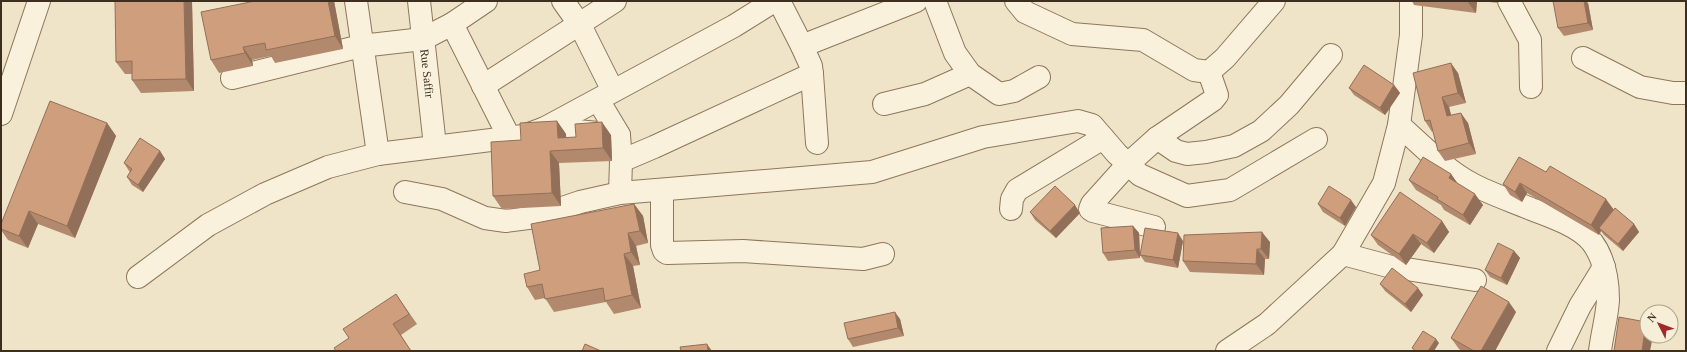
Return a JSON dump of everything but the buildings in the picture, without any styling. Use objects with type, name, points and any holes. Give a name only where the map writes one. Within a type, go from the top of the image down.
[{"type":"street","points":[[1,114],[39,1]]},
{"type":"street","points":[[356,1],[378,154]]},
{"type":"street","name":"Rue Saffir","points":[[419,1],[435,146]]},
{"type":"street","points":[[232,78],[362,46],[423,39],[452,24],[486,1]]},
{"type":"street","points":[[563,1],[580,25],[619,135],[621,161],[620,193]]},
{"type":"street","points":[[483,86],[580,25],[615,1]]},
{"type":"street","points":[[138,277],[208,225],[265,194],[328,167],[378,154],[522,136],[545,128],[734,26],[774,1]]},
{"type":"street","points":[[780,1],[811,66],[817,143]]},
{"type":"street","points":[[802,46],[916,1]]},
{"type":"street","points":[[935,1],[955,53],[970,74],[998,94],[1014,91],[1039,77]]},
{"type":"street","points":[[1016,1],[1025,12],[1072,34],[1143,40],[1194,70],[1209,72],[1225,58],[1274,1]]},
{"type":"street","points":[[1227,351],[1268,324],[1343,254],[1384,183],[1399,125],[1411,35],[1411,1]]},
{"type":"street","points":[[1509,1],[1530,40],[1531,88]]},
{"type":"street","points":[[452,24],[509,137]]},
{"type":"street","points":[[1157,138],[1176,151],[1187,154],[1206,152],[1234,146],[1261,131],[1289,105],[1331,55]]},
{"type":"street","points":[[1583,58],[1640,87],[1673,93],[1686,93]]},
{"type":"street","points":[[1154,227],[1090,209],[1092,204],[1128,164],[1157,138],[1213,100],[1217,94],[1209,72]]},
{"type":"street","points":[[621,161],[812,74]]},
{"type":"street","points":[[884,104],[925,94],[970,74]]},
{"type":"street","points":[[405,192],[442,199],[485,218],[506,221],[536,217],[580,202],[620,193],[872,172],[984,137],[1078,121],[1092,125],[1140,175],[1187,196],[1230,190],[1316,139]]},
{"type":"street","points":[[1399,125],[1444,167],[1472,184],[1549,215],[1573,227],[1591,241],[1600,255],[1604,267],[1608,300],[1600,351]]},
{"type":"street","points":[[545,128],[619,135]]},
{"type":"street","points":[[1011,209],[1012,200],[1017,190],[1103,138]]},
{"type":"street","points":[[662,190],[662,245],[664,251],[667,253],[743,251],[863,259],[883,254]]},
{"type":"street","points":[[1343,254],[1388,266],[1475,280]]},
{"type":"street","points":[[1558,351],[1580,306],[1604,267]]}]
